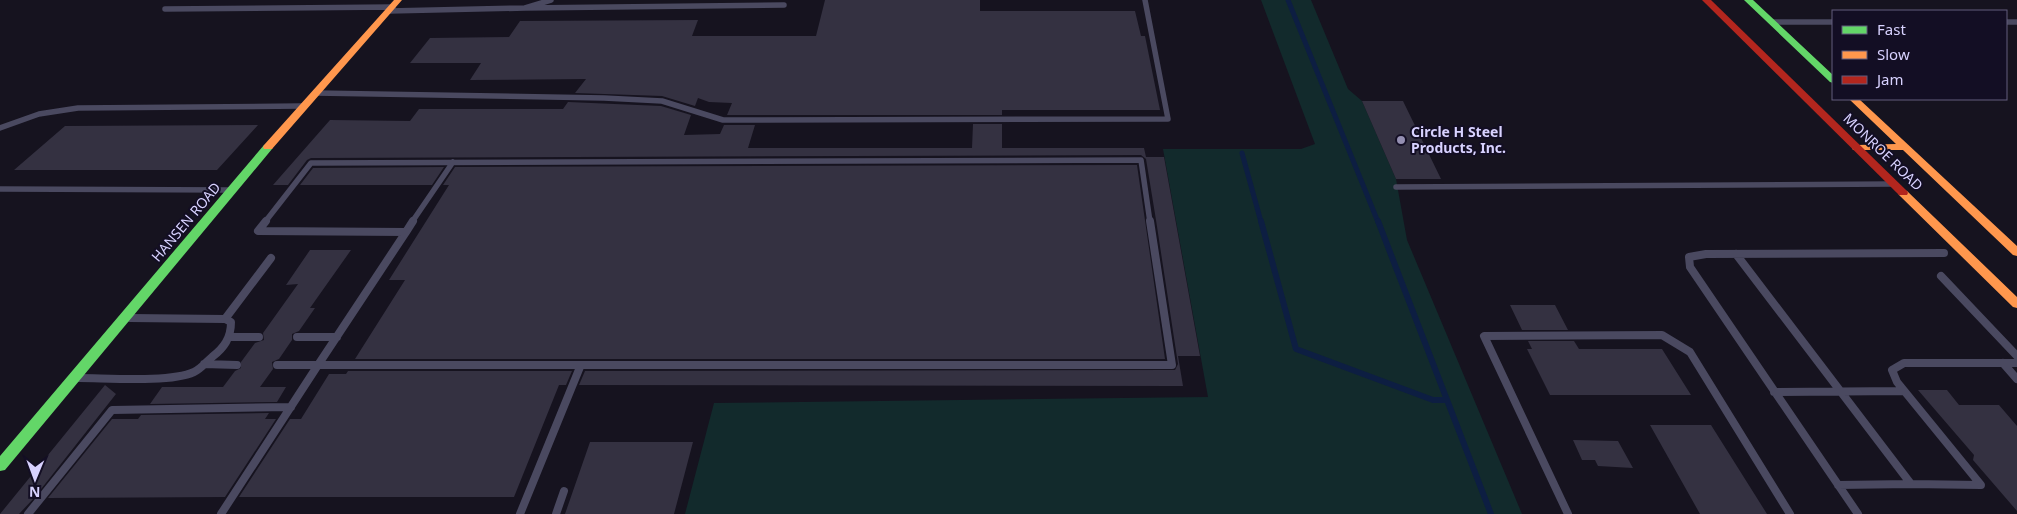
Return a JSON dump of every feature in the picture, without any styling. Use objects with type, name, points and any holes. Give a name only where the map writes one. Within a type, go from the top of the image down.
[{"type":"main road","name":"MONROE ROAD","points":[[1706,0],[2017,304]]},
{"type":"main road","points":[[1748,0],[1832,79]]},
{"type":"main road","name":"HANSEN ROAD","points":[[0,466],[314,93],[394,6]]},
{"type":"main road","name":"MONROE ROAD","points":[[1855,100],[2017,252]]},
{"type":"main road","points":[[1857,148],[1905,147]]},
{"type":"lane","points":[[525,8],[551,0]]},
{"type":"lane","points":[[314,93],[604,98],[662,101],[723,120],[1168,119],[1145,0]]},
{"type":"lane","points":[[165,9],[394,6],[525,8],[784,5]]},
{"type":"lane","points":[[1771,22],[1832,22]]},
{"type":"lane","points":[[0,128],[18,119],[43,111],[80,107],[304,106]]},
{"type":"lane","points":[[277,365],[580,367],[1172,365],[1148,220],[1141,160],[311,163],[258,231],[406,232]]},
{"type":"lane","points":[[222,514],[337,336],[454,162]]},
{"type":"lane","points":[[1396,187],[1895,184]]},
{"type":"lane","points":[[0,189],[120,192],[233,190]]},
{"type":"lane","points":[[1858,514],[1690,267],[1689,257],[1706,254],[1944,253]]},
{"type":"lane","points":[[1736,254],[1911,484]]},
{"type":"lane","points":[[225,319],[272,258]]},
{"type":"lane","points":[[1941,276],[2017,356]]},
{"type":"lane","points":[[74,378],[178,376],[194,372],[218,352],[230,337],[232,331],[231,322],[225,319],[124,318]]},
{"type":"lane","points":[[1568,514],[1484,336],[1662,335],[1690,352],[1790,514]]},
{"type":"lane","points":[[297,337],[337,336]]},
{"type":"lane","points":[[230,337],[259,337]]},
{"type":"lane","points":[[1838,485],[1981,485],[1897,382],[1892,370],[1904,363],[2017,364]]},
{"type":"lane","points":[[2003,363],[2016,376]]},
{"type":"lane","points":[[204,364],[237,365]]},
{"type":"lane","points":[[520,514],[580,367]]},
{"type":"lane","points":[[1774,392],[1904,391]]},
{"type":"lane","points":[[28,514],[112,410],[291,407]]},
{"type":"lane","points":[[556,514],[564,491]]},
{"type":"green space","points":[[1261,0],[1311,0],[1348,89],[1362,101],[1396,179],[1407,240],[1522,514],[685,514],[714,403],[1208,397],[1163,149],[1301,149],[1315,144]]},
{"type":"building","points":[[825,0],[980,0],[980,11],[1135,11],[1141,36],[1145,36],[1160,110],[1002,110],[1002,115],[727,115],[732,103],[709,102],[698,98],[695,106],[662,96],[575,93],[586,79],[470,80],[481,63],[410,63],[430,38],[509,37],[520,21],[698,20],[692,36],[816,36]]},
{"type":"building","name":"Circle H Steel Products, Inc.","points":[[1362,101],[1403,101],[1441,179],[1396,179]]},
{"type":"building","points":[[568,102],[661,106],[691,115],[684,135],[720,134],[724,125],[755,125],[748,148],[972,148],[973,124],[1002,124],[1002,148],[1144,148],[1146,157],[1164,157],[1200,356],[1178,356],[1183,386],[579,385],[585,371],[1175,370],[1178,364],[1156,220],[1146,159],[1141,155],[311,158],[307,160],[288,185],[273,185],[330,120],[410,121],[419,109],[563,109]]},
{"type":"building","points":[[258,125],[217,170],[14,170],[65,126]]},
{"type":"building","points":[[1137,165],[1165,359],[355,359],[405,280],[389,280],[449,185],[443,185],[455,167]]},
{"type":"building","points":[[444,167],[432,185],[300,185],[313,168]]},
{"type":"building","points":[[310,250],[351,250],[310,308],[315,308],[299,331],[292,334],[292,340],[279,359],[272,362],[273,369],[260,387],[286,387],[277,402],[150,404],[162,387],[223,387],[235,371],[241,368],[241,362],[255,343],[264,340],[263,333],[298,284],[286,285]]},
{"type":"building","points":[[1510,305],[1555,305],[1568,330],[1522,330]]},
{"type":"building","points":[[1528,341],[1574,341],[1579,349],[1662,349],[1691,395],[1550,395],[1527,349],[1532,349]]},
{"type":"building","points":[[348,371],[572,371],[566,385],[559,385],[514,497],[239,497],[290,419],[301,419],[329,374],[346,374]]},
{"type":"building","points":[[105,385],[116,394],[34,498],[19,514],[0,514]]},
{"type":"building","points":[[1918,390],[1947,390],[1959,405],[1999,405],[2017,426],[2017,511],[1973,460],[1974,455]]},
{"type":"building","points":[[269,413],[265,419],[276,419],[225,497],[48,498],[112,419],[138,419],[141,415]]},
{"type":"building","points":[[1650,425],[1711,425],[1767,514],[1700,514]]},
{"type":"building","points":[[1573,440],[1618,441],[1633,468],[1598,466],[1595,460],[1582,460]]},
{"type":"building","points":[[590,442],[693,442],[674,514],[565,514]]},
{"type":"waterway","points":[[1288,0],[1378,222]]},
{"type":"waterway","points":[[1242,153],[1261,222]]},
{"type":"waterway","points":[[1261,221],[1296,349],[1433,400],[1446,400]]},
{"type":"waterway","points":[[1378,221],[1491,514]]},
{"type":"traffic: fast","points":[[1748,0],[1832,79]]},
{"type":"traffic: fast","points":[[0,466],[268,147]]},
{"type":"traffic: slow","points":[[268,147],[398,0]]},
{"type":"traffic: slow","points":[[1855,100],[2017,252]]},
{"type":"traffic: slow","points":[[1857,148],[1905,147]]},
{"type":"traffic: slow","points":[[1903,193],[2017,304]]},
{"type":"traffic: jam","points":[[1706,0],[1903,193]]},
{"type":"place","name":"Circle H Steel Products, Inc.","points":[[1401,140]]}]
